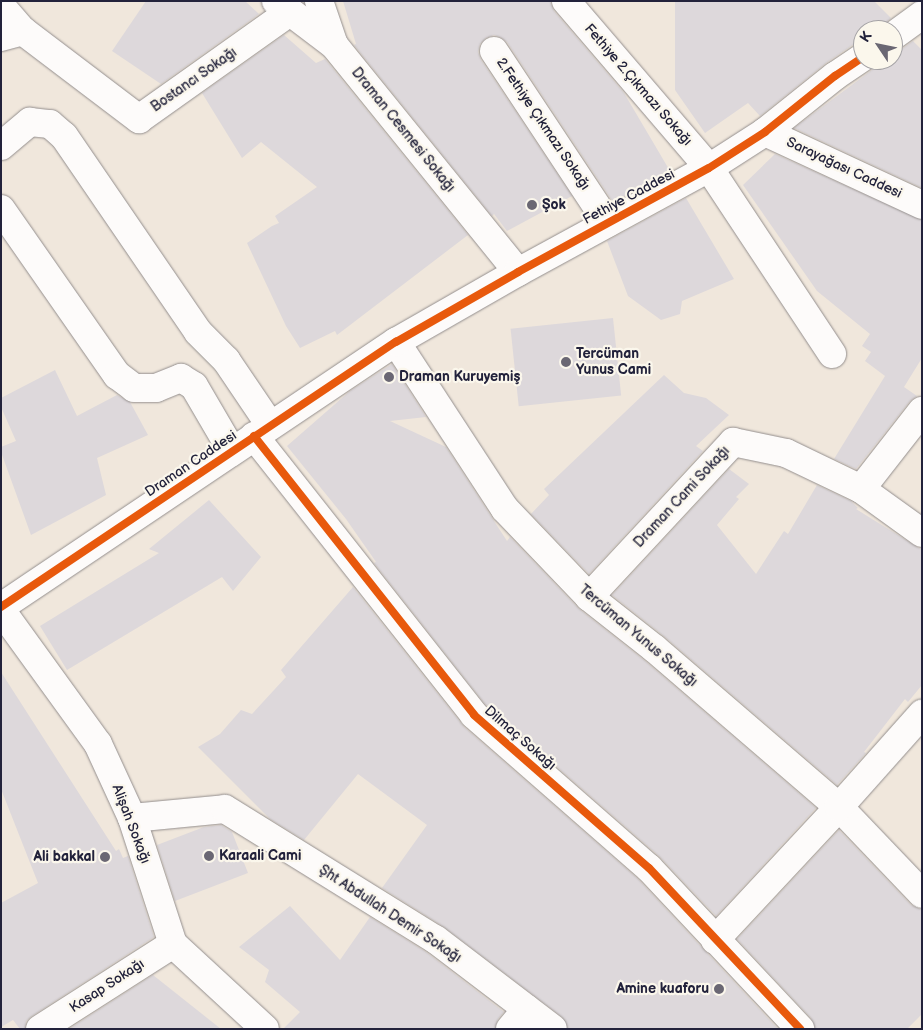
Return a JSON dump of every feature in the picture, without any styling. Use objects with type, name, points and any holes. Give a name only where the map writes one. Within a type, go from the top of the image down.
[{"type":"street","points":[[319,1],[334,45]]},
{"type":"street","name":"Fethiye 2.Çıkmazı Sokağı","points":[[566,1],[709,168],[832,354]]},
{"type":"street","points":[[1,6],[12,34]]},
{"type":"street","name":"Draman Cesmesi Sokağı","points":[[282,7],[334,45],[518,272]]},
{"type":"street","name":"Bostancı Sokağı","points":[[12,34],[139,119],[282,7]]},
{"type":"street","points":[[903,29],[922,15]]},
{"type":"street","name":"2.Fethiye Çıkmazı Sokağı","points":[[494,51],[608,223]]},
{"type":"street","name":"Fethiye Caddesi","points":[[396,342],[518,272],[709,168],[765,132],[853,64]]},
{"type":"street","points":[[1,146],[30,122],[50,124],[64,136],[198,332],[226,360],[252,438]]},
{"type":"street","name":"Sarayağası Caddesi","points":[[765,132],[922,205]]},
{"type":"street","points":[[1,208],[117,375],[134,388],[156,388],[181,378],[194,386],[252,438]]},
{"type":"street","name":"Draman Caddesi","points":[[1,609],[396,342]]},
{"type":"street","name":"Tercüman Yunus Sokağı","points":[[396,342],[505,509],[589,597],[655,649],[839,807],[922,894]]},
{"type":"street","points":[[861,489],[922,411]]},
{"type":"street","name":"Dilmaç Sokağı","points":[[252,438],[474,715],[649,868],[800,1029]]},
{"type":"street","name":"Draman Cami Sokağı","points":[[589,597],[733,442],[786,453],[861,489],[922,533]]},
{"type":"street","name":"Alişah Sokağı","points":[[1,609],[98,744],[132,818],[173,944],[265,1029]]},
{"type":"street","points":[[716,940],[922,714]]},
{"type":"street","name":"Şht Abdullah Demir Sokağı","points":[[132,818],[225,809],[435,939],[519,1019],[553,1029]]},
{"type":"street","name":"Kasap Sokağı","points":[[40,1029],[173,944]]},
{"type":"building","points":[[146,1],[245,1],[259,14],[161,84],[112,51]]},
{"type":"building","points":[[343,1],[550,1],[554,11],[624,93],[670,171],[613,202],[507,42],[494,35],[486,38],[480,44],[478,52],[481,60],[572,196],[507,231],[494,214],[492,216],[354,45],[356,44]]},
{"type":"building","points":[[675,1],[874,1],[891,18],[889,20],[853,20],[853,45],[826,63],[760,116],[748,103],[705,133],[675,90]]},
{"type":"building","points":[[284,35],[316,63],[325,59],[468,235],[337,335],[335,331],[300,348],[286,326],[247,243],[279,223],[275,216],[317,187],[261,142],[242,158],[202,93]]},
{"type":"building","points":[[913,41],[922,50],[922,188],[794,128],[872,70],[903,70],[903,48]]},
{"type":"building","points":[[775,154],[922,220],[922,358],[904,387],[917,396],[910,401],[856,469],[834,459],[885,376],[865,361],[871,352],[862,346],[870,334],[817,291],[743,185]]},
{"type":"building","points":[[686,198],[734,279],[682,301],[680,314],[661,320],[628,296],[607,241]]},
{"type":"building","name":"Tercüman Yunus Cami","points":[[613,318],[621,396],[519,406],[511,329]]},
{"type":"building","points":[[392,364],[426,417],[390,421],[446,447],[507,541],[510,537],[579,609],[645,661],[816,808],[716,916],[659,856],[485,704],[374,563],[376,562],[346,519],[287,446],[350,391]]},
{"type":"building","points":[[55,370],[77,416],[117,395],[130,402],[148,435],[97,458],[106,495],[31,535],[1,452],[1,447],[16,441],[1,407],[1,398]]},
{"type":"building","points":[[664,375],[684,393],[706,398],[729,415],[696,446],[703,451],[589,574],[531,514],[549,495],[544,489]]},
{"type":"building","points":[[729,469],[749,484],[736,497],[739,499],[717,525],[756,574],[784,531],[788,534],[817,485],[851,501],[858,508],[856,509],[922,550],[922,685],[908,702],[905,699],[864,752],[866,753],[837,785],[665,637],[612,595]]},
{"type":"building","points":[[209,500],[261,557],[233,591],[222,577],[67,670],[40,626],[159,553],[149,549]]},
{"type":"building","points":[[353,587],[464,727],[638,879],[778,1029],[568,1029],[562,1017],[444,927],[382,888],[427,825],[358,774],[304,840],[270,819],[198,747],[220,734],[241,710],[252,714],[286,677],[281,670]]},
{"type":"building","points":[[1,672],[116,851],[119,849],[123,858],[128,856],[154,937],[32,1016],[26,1021],[25,1029],[20,1029],[13,1020],[1,1027],[1,903],[38,883],[1,789]]},
{"type":"building","name":"Karaali Cami","points":[[221,825],[232,832],[248,873],[175,901],[157,845],[204,827]]},
{"type":"building","points":[[839,830],[911,905],[922,910],[922,1014],[907,1029],[815,1029],[811,1018],[737,939]]},
{"type":"building","points":[[290,906],[340,960],[370,917],[426,952],[504,1012],[498,1019],[495,1029],[283,1029],[300,1012],[265,982],[269,970],[239,947]]},
{"type":"building","points":[[153,975],[221,1029],[69,1029]]},
{"type":"cycle path","points":[[1,607],[396,342],[518,272],[709,168],[765,132],[853,64]]},
{"type":"cycle path","points":[[254,436],[474,715],[649,868],[800,1029]]},
{"type":"place","name":"Şok","points":[[532,205]]},
{"type":"place","name":"Tercüman Yunus Cami","points":[[566,362]]},
{"type":"place","name":"Draman Kuruyemiş","points":[[389,377]]},
{"type":"place","name":"Karaali Cami","points":[[209,856]]},
{"type":"place","name":"Ali bakkal","points":[[105,857]]},
{"type":"place","name":"Amine kuaforu","points":[[719,989]]}]
